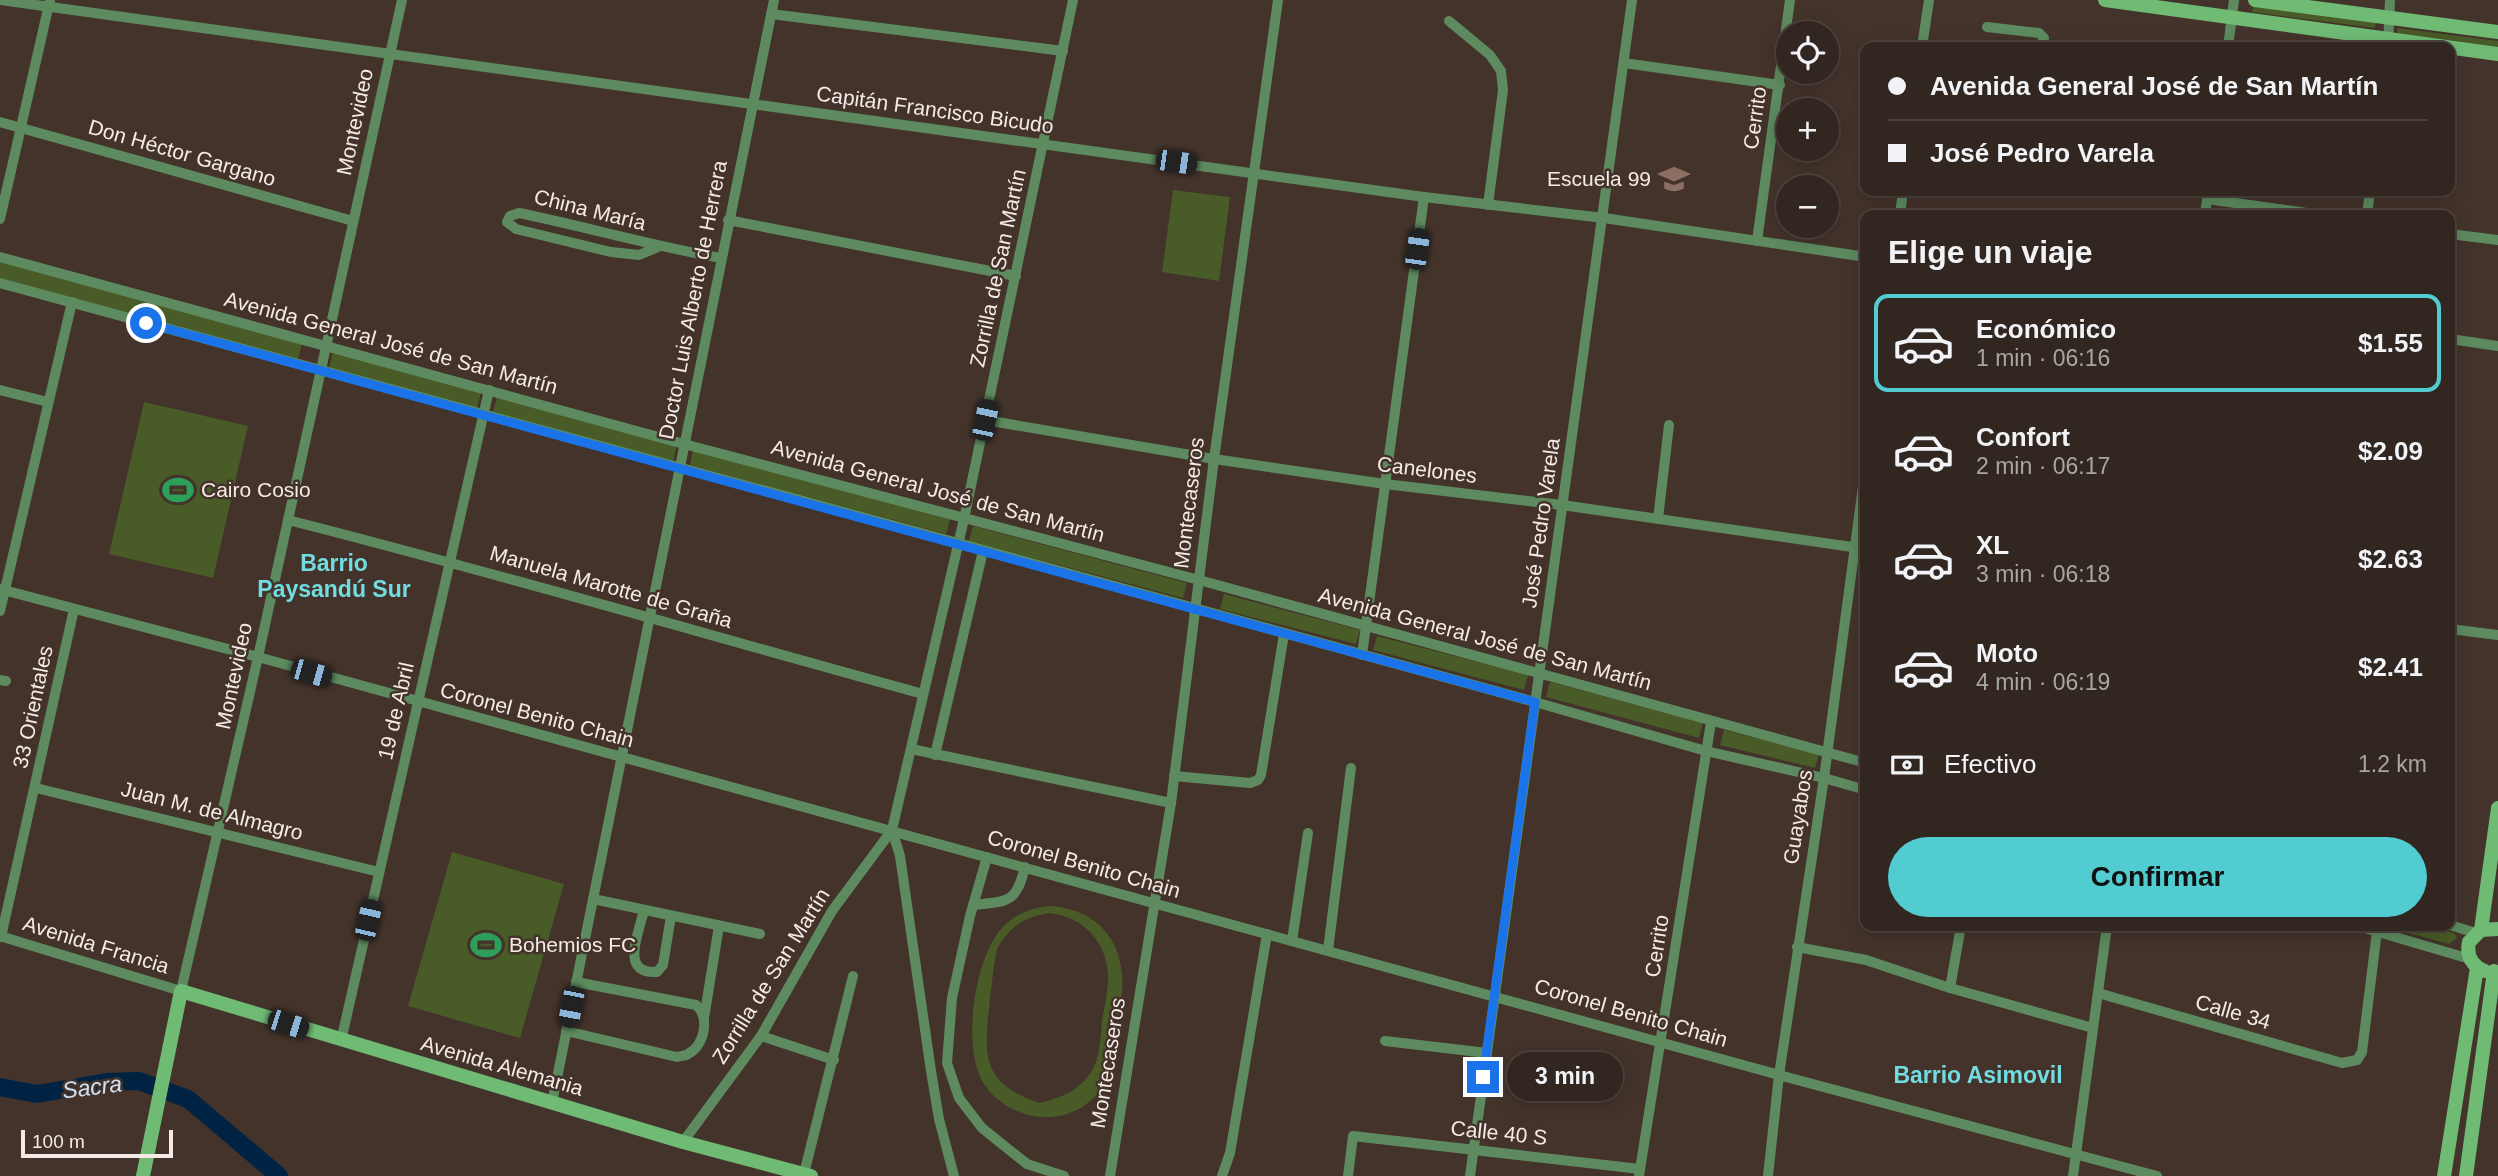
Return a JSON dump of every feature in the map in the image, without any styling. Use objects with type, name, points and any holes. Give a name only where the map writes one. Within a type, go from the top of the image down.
[{"type":"street","name":"Montevideo","points":[[181,991],[258,657],[402,0]]},
{"type":"street","name":"Doctor Luis Alberto de Herrera","points":[[552,1103],[774,0]]},
{"type":"street","name":"Zorrilla de San Martín","points":[[684,1142],[761,1036],[832,911],[892,830],[964,519],[1073,0]]},
{"type":"street","name":"Montecaseros","points":[[1110,1176],[1171,803],[1214,459],[1278,0]]},
{"type":"street","name":"José Pedro Varela","points":[[1470,1176],[1632,0]]},
{"type":"street","name":"Cerrito","points":[[1757,241],[1790,0]]},
{"type":"street","points":[[1923,42],[1929,0]]},
{"type":"street","points":[[2105,0],[2388,42],[2390,0]]},
{"type":"street","points":[[2229,42],[2234,0]]},
{"type":"street","points":[[2255,0],[2498,32]]},
{"type":"street","name":"Capitán Francisco Bicudo","points":[[0,1],[49,4],[390,55],[1424,197],[1604,218],[1860,256]]},
{"type":"street","points":[[0,219],[49,4]]},
{"type":"street","points":[[771,14],[1063,51]]},
{"type":"street","points":[[1449,21],[1490,55],[1501,71],[1503,90],[1488,205]]},
{"type":"street","points":[[1987,27],[2039,33],[2044,38],[2043,42]]},
{"type":"street","points":[[2455,49],[2498,54]]},
{"type":"street","points":[[1624,62],[1780,85]]},
{"type":"street","name":"Don Héctor Gargano","points":[[0,122],[353,220]]},
{"type":"street","points":[[2213,196],[2292,210]]},
{"type":"street","points":[[1362,655],[1424,197]]},
{"type":"street","name":"China María","points":[[658,247],[639,255],[611,252],[516,229],[507,222],[510,216],[519,213],[587,227],[658,247],[721,258]]},
{"type":"street","points":[[728,220],[1016,276]]},
{"type":"street","points":[[2455,235],[2498,240]]},
{"type":"street","name":"Avenida General José de San Martín","points":[[0,257],[1860,761]]},
{"type":"street","points":[[0,283],[320,372],[679,467],[1706,751],[1860,788]]},
{"type":"street","points":[[0,611],[2,590],[72,302]]},
{"type":"street","points":[[2455,340],[2498,346]]},
{"type":"street","points":[[0,390],[48,402]]},
{"type":"street","name":"19 de Abril","points":[[341,1041],[489,390]]},
{"type":"street","name":"Canelones","points":[[985,420],[1214,459],[1860,548]]},
{"type":"street","points":[[1658,519],[1669,425]]},
{"type":"street","name":"Manuela Marotte de Graña","points":[[288,520],[449,560],[649,619],[923,694]]},
{"type":"street","name":"Guayabos","points":[[1768,1176],[1797,947],[1860,548]]},
{"type":"street","points":[[935,755],[983,551]]},
{"type":"street","name":"Coronel Benito Chain","points":[[2,590],[258,657],[1779,1075],[2157,1176]]},
{"type":"street","name":"33 Orientales","points":[[1,936],[74,609]]},
{"type":"street","points":[[2455,630],[2498,635]]},
{"type":"street","points":[[1174,775],[1250,783],[1258,780],[1284,634]]},
{"type":"street","name":"Cerrito","points":[[1640,1172],[1711,722]]},
{"type":"street","points":[[911,749],[1171,803]]},
{"type":"street","points":[[1328,950],[1351,768]]},
{"type":"street","name":"Juan M. de Almagro","points":[[36,788],[379,872]]},
{"type":"street","points":[[2444,1176],[2474,964],[2469,943],[2478,931],[2498,808]]},
{"type":"street","name":"Zorrilla de San Martín","points":[[892,830],[900,856],[939,1119],[954,1176]]},
{"type":"street","points":[[1292,941],[1308,833]]},
{"type":"street","points":[[987,857],[952,998],[947,1063],[959,1098],[982,1128],[1027,1164],[1064,1176]]},
{"type":"street","points":[[973,905],[999,902],[1013,897],[1020,887],[1025,867]]},
{"type":"street","points":[[593,899],[760,934]]},
{"type":"street","points":[[644,910],[633,957],[636,967],[645,973],[657,972],[663,965],[671,916]]},
{"type":"street","points":[[566,1031],[677,1057],[688,1054],[699,1044],[719,926]]},
{"type":"street","points":[[2455,926],[2478,931],[2498,929]]},
{"type":"street","points":[[1950,988],[1960,931]]},
{"type":"street","points":[[2073,1176],[2106,931]]},
{"type":"street","points":[[2377,931],[2496,971],[2466,1176]]},
{"type":"street","name":"Calle 34","points":[[2098,993],[2342,1063],[2357,1060],[2362,1052],[2377,931]]},
{"type":"street","points":[[1222,1176],[1230,1153],[1267,934]]},
{"type":"street","name":"Avenida Francia","points":[[1,936],[181,991]]},
{"type":"street","points":[[1797,947],[1866,960],[1950,988],[2093,1028]]},
{"type":"street","points":[[808,1175],[853,976]]},
{"type":"street","points":[[576,982],[696,1005],[701,1009],[704,1018]]},
{"type":"street","points":[[143,1176],[181,991]]},
{"type":"street","name":"Avenida Alemania","points":[[181,991],[684,1142],[808,1175]]},
{"type":"street","points":[[761,1036],[834,1060]]},
{"type":"street","points":[[1385,1041],[1486,1053]]},
{"type":"street","name":"Calle 40 S","points":[[1348,1176],[1353,1136],[1474,1149],[1640,1172]]},
{"type":"green space","points":[[2253,5],[2376,21],[2375,28],[2252,12]]},
{"type":"green space","points":[[2397,28],[2498,41],[2498,48],[2455,42],[2397,35]]},
{"type":"green space","points":[[1173,190],[1230,197],[1219,281],[1162,272]]},
{"type":"green space","points":[[0,262],[302,344],[298,359],[0,279]]},
{"type":"green space","points":[[333,352],[481,392],[477,408],[329,368]]},
{"type":"green space","points":[[497,397],[677,445],[673,461],[493,412]]},
{"type":"green space","name":"Cairo Cosio","points":[[144,402],[248,426],[213,578],[109,554]]},
{"type":"green space","points":[[693,450],[950,519],[946,534],[690,465]]},
{"type":"green space","points":[[973,526],[1187,583],[1183,598],[969,541]]},
{"type":"green space","points":[[1224,594],[1360,630],[1356,644],[1220,609]]},
{"type":"green space","points":[[1377,636],[1528,675],[1524,690],[1373,650]]},
{"type":"green space","points":[[1550,682],[1703,723],[1699,738],[1546,697]]},
{"type":"green space","points":[[1724,730],[1819,754],[1815,768],[1720,745]]},
{"type":"green space","name":"Bohemios FC","points":[[452,852],[564,884],[520,1038],[408,1006]]},
{"type":"green space","points":[[1049,906],[1089,917],[1108,935],[1119,959],[1122,992],[1114,1054],[1104,1084],[1093,1099],[1078,1109],[1045,1117],[1027,1115],[1011,1108],[996,1098],[984,1084],[973,1049],[972,1027],[978,981],[992,942],[1012,919],[1024,912]],"holes":[[[1040,915],[1061,915],[1081,925],[1097,940],[1106,961],[1107,992],[1098,1052],[1091,1073],[1071,1092],[1039,1103],[1008,1088],[998,1079],[992,1068],[987,1043],[991,986],[997,949],[1012,929],[1025,920]]]},
{"type":"green space","points":[[2401,931],[2447,931],[2454,933],[2457,938],[2449,944]]},
{"type":"waterway","name":"Sacra","points":[[0,1087],[37,1094],[107,1082],[139,1081],[188,1099],[279,1176]]},
{"type":"place","name":"Escuela 99","points":[[1674,179]]},
{"type":"place","name":"Cairo Cosio","points":[[178,490]]},
{"type":"place","name":"Bohemios FC","points":[[486,945]]},
{"type":"district","name":"Barrio Paysandú Sur","points":[[334,576]]},
{"type":"district","name":"Barrio Asimovil","points":[[1978,1075]]},
{"type":"route","points":[[146,323],[1535,702],[1483,1077]]}]
